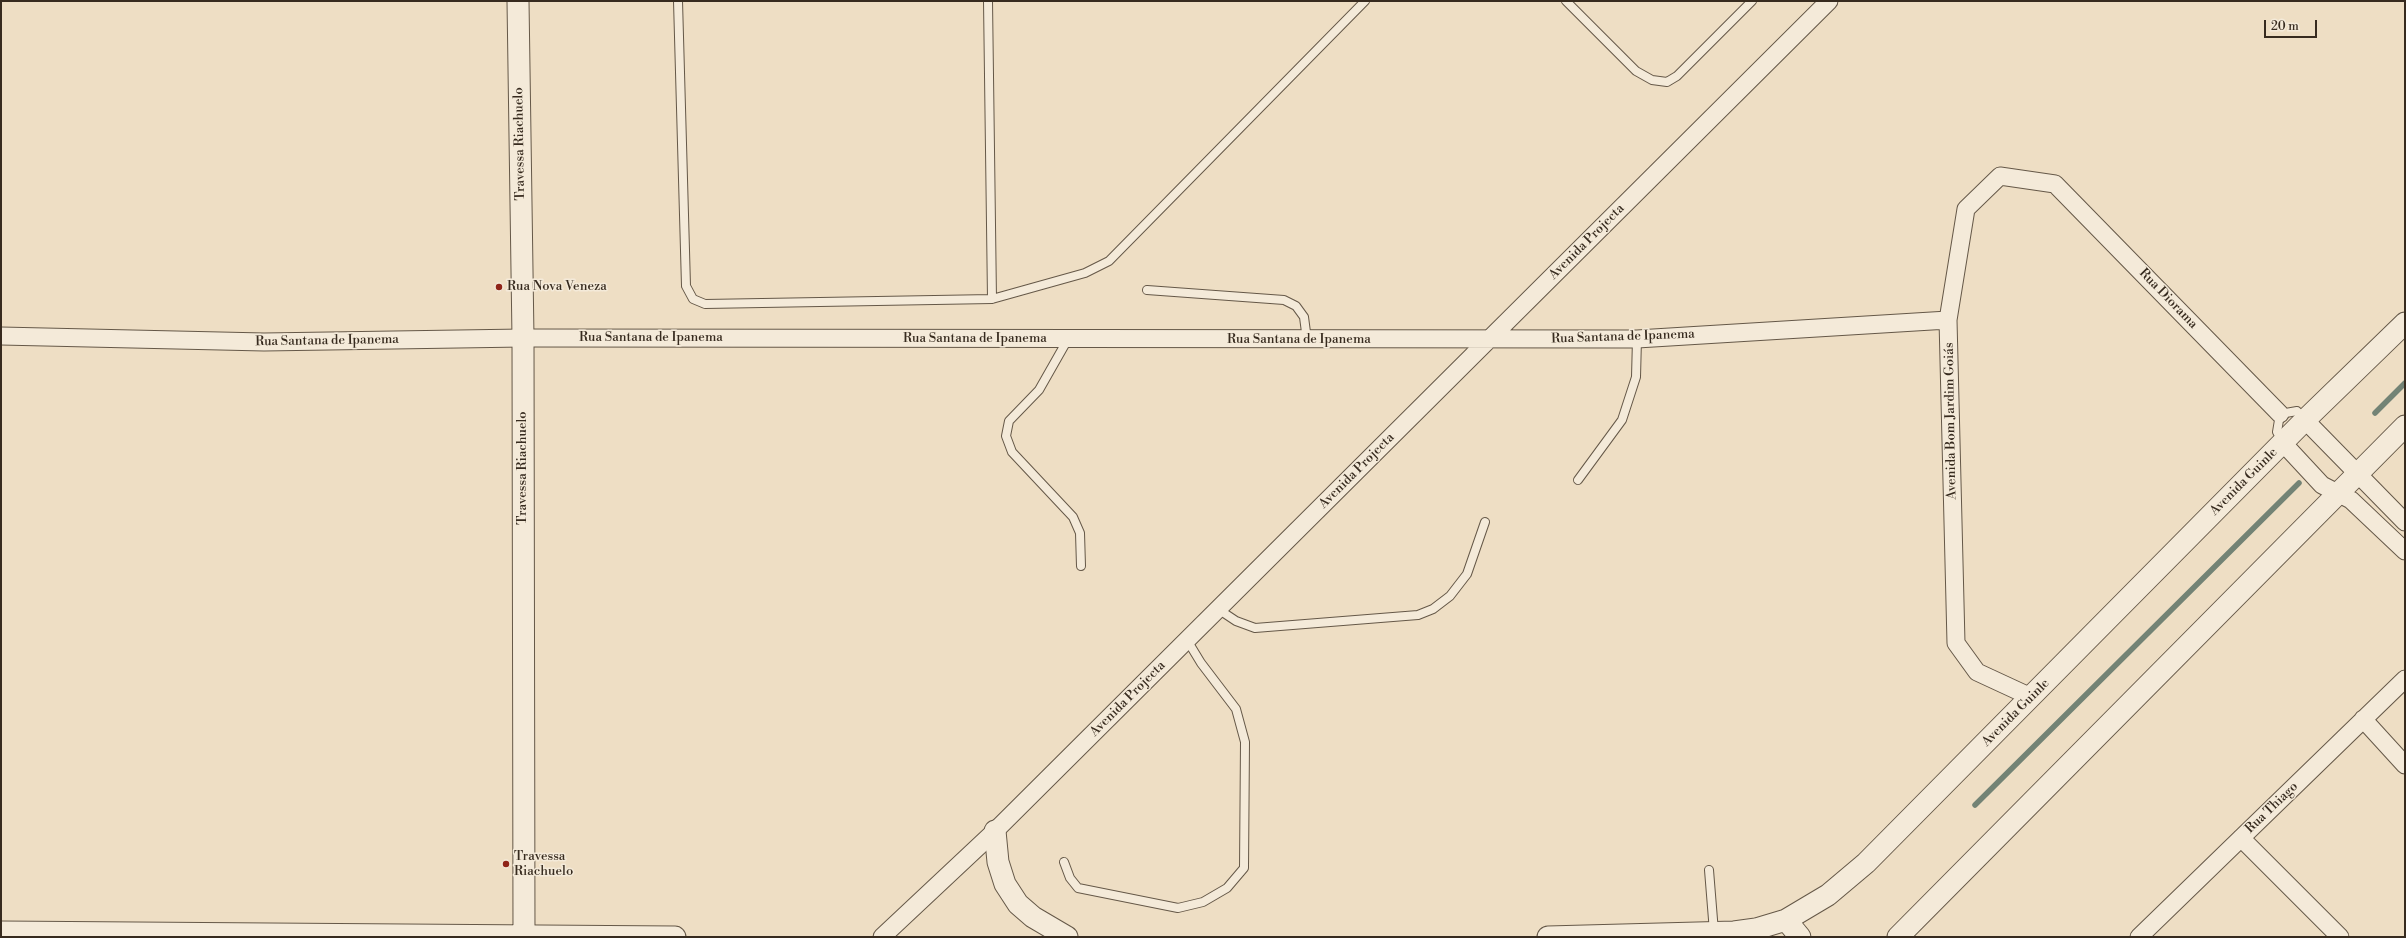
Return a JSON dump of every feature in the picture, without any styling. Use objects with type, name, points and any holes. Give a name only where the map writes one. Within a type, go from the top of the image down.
[{"type":"street","name":"Travessa Riachuelo","points":[[518,1],[523,338],[524,936]]},
{"type":"street","name":"Avenida Projecta","points":[[882,937],[995,831],[1829,1]]},
{"type":"street","name":"Avenida Bom Jardim Goiás","points":[[2031,697],[1977,672],[1956,643],[1948,320],[1966,209],[2000,176],[2055,184]]},
{"type":"street","name":"Rua Diorama","points":[[2055,184],[2280,414]]},
{"type":"street","name":"Rua Santana de Ipanema","points":[[1,336],[264,342],[523,338],[1306,340],[1637,339],[1948,320]]},
{"type":"street","name":"Avenida Guinle","points":[[1548,937],[1756,933],[1786,920],[1828,895],[1866,863],[2283,442],[2405,323]]},
{"type":"street","points":[[2306,420],[2405,522]]},
{"type":"street","points":[[1898,937],[2405,426]]},
{"type":"street","points":[[2283,442],[2322,485],[2351,500],[2405,551]]},
{"type":"street","name":"Rua Thiago","points":[[2139,937],[2405,679]]},
{"type":"street","points":[[2363,719],[2405,765]]},
{"type":"street","points":[[995,831],[998,862],[1005,884],[1018,904],[1033,917],[1067,937]]},
{"type":"street","points":[[2241,838],[2340,937]]},
{"type":"street","points":[[1786,920],[1800,937]]},
{"type":"street","points":[[1,932],[675,937]]},
{"type":"lane","points":[[678,1],[683,232],[686,286],[694,299],[705,304],[992,299],[1085,273],[1108,261],[1365,1]]},
{"type":"lane","points":[[988,1],[992,299]]},
{"type":"lane","points":[[1566,1],[1636,71],[1652,80],[1667,82],[1677,76],[1752,1]]},
{"type":"lane","points":[[1146,290],[1284,300],[1296,306],[1304,317],[1306,340]]},
{"type":"lane","points":[[1068,339],[1039,390],[1009,421],[1006,436],[1012,452],[1073,517],[1080,534],[1081,566]]},
{"type":"lane","points":[[1578,480],[1622,420],[1636,378],[1637,339]]},
{"type":"lane","points":[[2283,442],[2277,432],[2280,414],[2297,411],[2306,420]]},
{"type":"lane","points":[[1218,609],[1236,621],[1255,628],[1418,614],[1432,609],[1450,596],[1467,574],[1484,522]]},
{"type":"lane","points":[[1064,862],[1070,878],[1078,888],[1178,908],[1203,902],[1227,888],[1244,868],[1245,742],[1236,709],[1201,663],[1187,640]]},
{"type":"lane","points":[[1709,870],[1714,933]]},
{"type":"waterway","points":[[2375,413],[2405,383]]},
{"type":"waterway","points":[[1975,805],[2299,483]]},
{"type":"place","name":"Rua Nova Veneza","points":[[499,287]]},
{"type":"place","name":"Travessa Riachuelo","points":[[506,864]]}]
